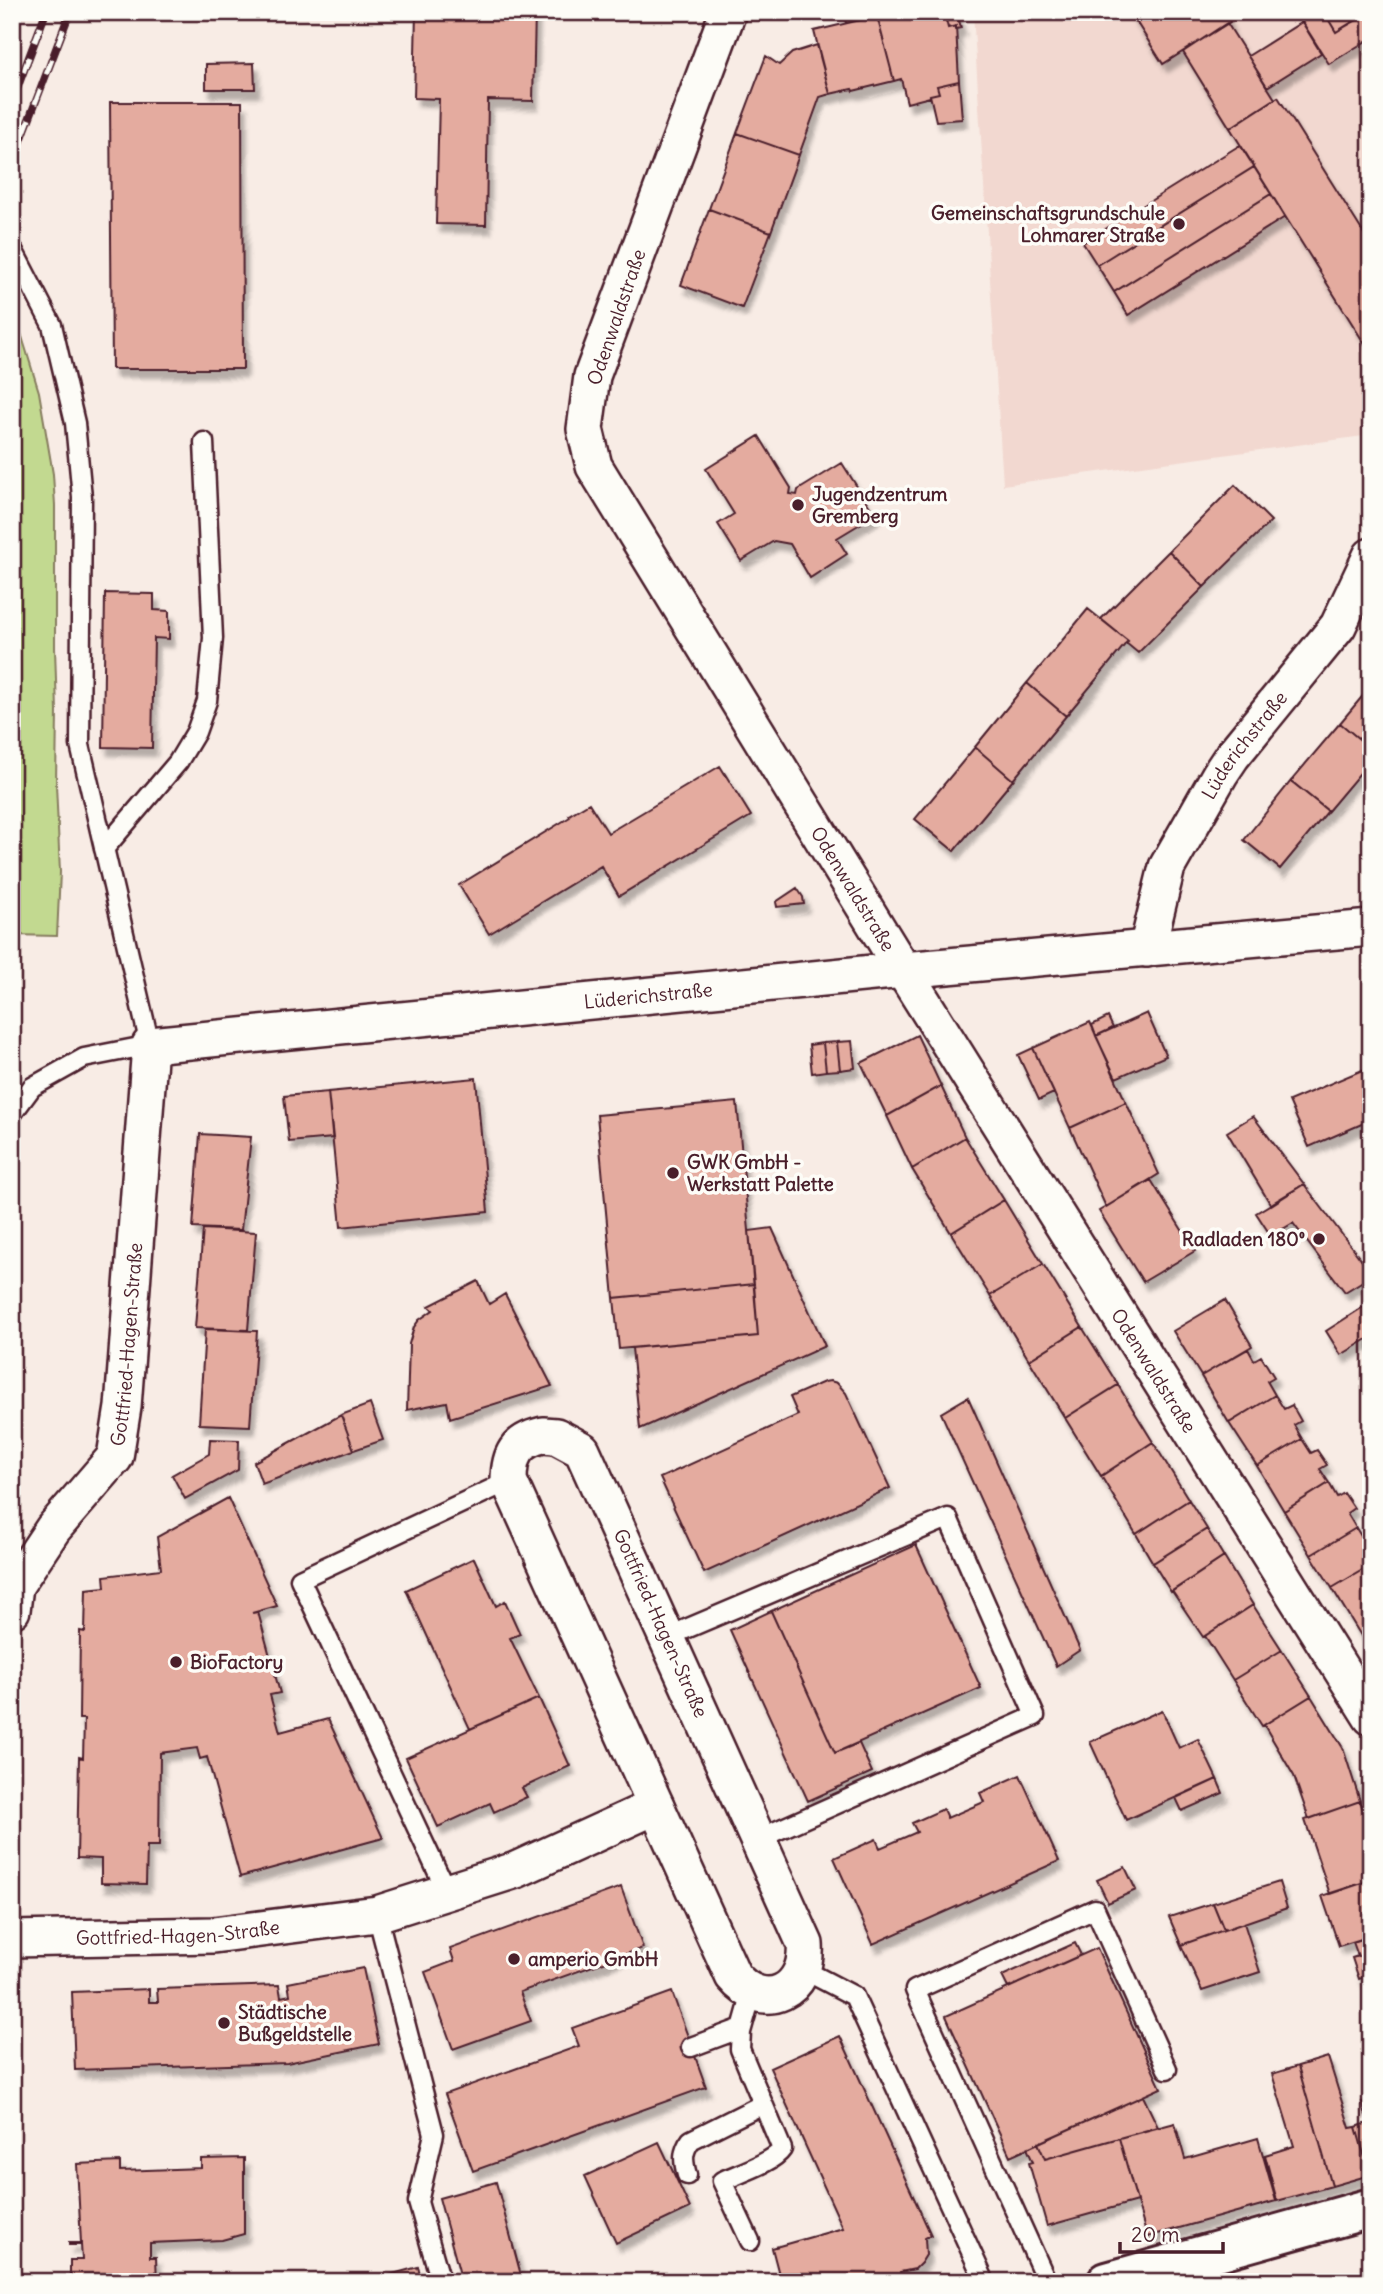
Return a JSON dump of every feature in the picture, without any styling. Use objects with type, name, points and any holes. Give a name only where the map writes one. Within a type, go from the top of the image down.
[{"type":"street","name":"Odenwaldstraße","points":[[728,12],[592,376],[585,429],[594,466],[903,970],[1371,1717]]},
{"type":"street","name":"Lüderichstraße","points":[[1147,949],[1167,867],[1213,785],[1232,756],[1338,626],[1371,555]]},
{"type":"street","name":"Lüderichstraße","points":[[150,1045],[903,970],[1371,928]]},
{"type":"street","name":"Gottfried-Hagen-Straße","points":[[13,1591],[53,1529],[115,1457],[123,1407],[150,1045]]},
{"type":"street","name":"Gottfried-Hagen-Straße","points":[[509,1481],[509,1466],[513,1454],[531,1437],[556,1436],[582,1450],[805,1944],[804,1970]]},
{"type":"street","points":[[509,1481],[733,1976],[741,1986],[752,1993],[777,1994],[789,1989],[804,1970]]},
{"type":"street","name":"Gottfried-Hagen-Straße","points":[[12,1939],[213,1936],[377,1914],[516,1870],[656,1806]]},
{"type":"street","points":[[1107,2282],[1371,2208]]},
{"type":"lane","points":[[12,248],[52,325],[75,423],[82,497],[79,745],[150,1045],[84,1058],[32,1087],[12,1114]]},
{"type":"lane","points":[[104,849],[178,762],[196,732],[207,701],[213,638],[204,442]]},
{"type":"lane","points":[[447,1892],[300,1579],[509,1481]]},
{"type":"lane","points":[[667,1637],[948,1518],[1035,1716],[758,1839]]},
{"type":"lane","points":[[1047,2282],[915,1990],[1096,1909],[1167,2069]]},
{"type":"lane","points":[[377,1914],[434,2134],[418,2202],[441,2282]]},
{"type":"lane","points":[[804,1970],[854,1996],[985,2282]]},
{"type":"lane","points":[[750,2241],[722,2181],[769,2160],[782,2149],[740,2049],[742,2028],[752,1993]]},
{"type":"lane","points":[[691,2047],[742,2028]]},
{"type":"lane","points":[[687,2175],[682,2159],[691,2140],[763,2105]]},
{"type":"shaded area","name":"Gemeinschaftsgrundschule Lohmarer Straße","points":[[973,12],[1371,12],[1371,435],[1003,485]]},
{"type":"green space","points":[[12,319],[19,327],[39,392],[53,474],[56,784],[60,872],[57,936],[12,935]]},
{"type":"building","points":[[416,12],[535,12],[533,101],[488,100],[486,225],[436,224],[439,99],[414,98]]},
{"type":"building","points":[[843,12],[891,12],[846,23]]},
{"type":"building","points":[[891,12],[944,12],[948,28],[956,26],[959,81],[937,86],[939,93],[907,103],[901,79],[894,81],[877,16]]},
{"type":"building","points":[[944,12],[957,12],[961,28],[948,28]]},
{"type":"building","points":[[1130,12],[1224,12],[1230,22],[1163,64]]},
{"type":"building","points":[[1296,12],[1324,12],[1336,32],[1371,12],[1371,38],[1329,64]]},
{"type":"building","points":[[1324,12],[1368,12],[1336,32]]},
{"type":"building","points":[[877,16],[894,81],[830,94],[814,31]]},
{"type":"building","points":[[1302,22],[1321,53],[1267,87],[1248,56]]},
{"type":"building","points":[[1227,23],[1275,99],[1230,128],[1183,52]]},
{"type":"building","points":[[817,45],[830,94],[820,97],[799,155],[737,133],[766,56],[779,65],[792,53]]},
{"type":"building","points":[[254,63],[255,89],[206,89],[206,64]]},
{"type":"building","points":[[959,81],[962,119],[936,121],[930,95],[939,93],[937,86]]},
{"type":"building","points":[[1278,97],[1371,245],[1371,354],[1230,128]]},
{"type":"building","points":[[110,102],[242,102],[243,369],[112,369]]},
{"type":"building","points":[[737,133],[799,155],[771,232],[709,209]]},
{"type":"building","points":[[1240,145],[1254,167],[1097,265],[1083,243]]},
{"type":"building","points":[[1254,167],[1271,194],[1114,292],[1097,265]]},
{"type":"building","points":[[1271,194],[1285,217],[1128,315],[1114,292]]},
{"type":"building","points":[[709,209],[771,232],[742,308],[681,285]]},
{"type":"building","name":"Jugendzentrum Gremberg","points":[[759,436],[791,488],[790,494],[797,495],[798,490],[842,463],[875,515],[837,538],[847,554],[810,578],[790,544],[774,541],[741,561],[718,524],[734,514],[706,469]]},
{"type":"building","points":[[1235,485],[1271,521],[1204,587],[1169,551]]},
{"type":"building","points":[[1169,551],[1204,587],[1138,653],[1101,619]]},
{"type":"building","points":[[105,593],[154,594],[154,610],[169,611],[169,639],[154,638],[152,748],[103,747]]},
{"type":"building","points":[[1088,609],[1128,641],[1066,716],[1027,683]]},
{"type":"building","points":[[1027,683],[1066,716],[1013,780],[975,747]]},
{"type":"building","points":[[1371,686],[1371,749],[1340,723]]},
{"type":"building","points":[[1340,723],[1371,749],[1371,760],[1328,811],[1291,781]]},
{"type":"building","points":[[975,747],[1013,780],[954,851],[915,819]]},
{"type":"building","points":[[720,766],[751,816],[619,896],[601,866],[489,934],[459,885],[589,803],[608,833]]},
{"type":"building","points":[[1291,781],[1328,811],[1280,869],[1244,840]]},
{"type":"building","points":[[797,888],[804,904],[777,907],[776,902]]},
{"type":"building","points":[[1147,1013],[1166,1056],[1116,1078],[1096,1036]]},
{"type":"building","points":[[1108,1017],[1113,1028],[1096,1036],[1092,1025]]},
{"type":"building","points":[[1090,1022],[1126,1102],[1070,1128],[1033,1048]]},
{"type":"building","points":[[917,1035],[941,1086],[887,1116],[861,1063]]},
{"type":"building","points":[[852,1041],[855,1068],[840,1070],[837,1042]]},
{"type":"building","points":[[837,1042],[840,1070],[826,1071],[823,1043]]},
{"type":"building","points":[[823,1043],[826,1071],[812,1073],[809,1045]]},
{"type":"building","points":[[1033,1048],[1054,1093],[1039,1100],[1018,1055]]},
{"type":"building","points":[[1367,1068],[1371,1076],[1371,1120],[1309,1147],[1289,1101]]},
{"type":"building","points":[[476,1078],[488,1212],[341,1227],[328,1092]]},
{"type":"building","points":[[941,1086],[965,1137],[912,1169],[887,1116]]},
{"type":"building","points":[[328,1092],[333,1138],[289,1142],[284,1096]]},
{"type":"building","name":"GWK GmbH - Werkstatt Palette","points":[[737,1102],[754,1284],[614,1298],[597,1115]]},
{"type":"building","points":[[1126,1102],[1159,1174],[1106,1207],[1070,1128]]},
{"type":"building","points":[[1253,1116],[1304,1184],[1271,1205],[1227,1132]]},
{"type":"building","points":[[200,1134],[251,1137],[241,1230],[193,1228]]},
{"type":"building","points":[[965,1137],[1004,1200],[951,1233],[912,1169]]},
{"type":"building","points":[[1151,1180],[1195,1251],[1143,1282],[1099,1211]]},
{"type":"building","points":[[1304,1184],[1371,1273],[1371,1276],[1345,1292],[1293,1223],[1271,1236],[1256,1213]]},
{"type":"building","points":[[1004,1200],[1043,1264],[990,1296],[951,1233]]},
{"type":"building","points":[[772,1228],[825,1346],[640,1429],[632,1348],[758,1336],[749,1231]]},
{"type":"building","points":[[203,1229],[256,1232],[248,1330],[195,1328]]},
{"type":"building","points":[[1043,1264],[1082,1327],[1029,1360],[990,1296]]},
{"type":"building","points":[[478,1281],[489,1304],[505,1294],[552,1386],[450,1418],[447,1402],[407,1410],[409,1344],[414,1327],[433,1310],[429,1306]]},
{"type":"building","points":[[754,1284],[758,1336],[619,1349],[614,1298]]},
{"type":"building","points":[[1225,1300],[1252,1346],[1201,1376],[1173,1331]]},
{"type":"building","points":[[1371,1302],[1371,1337],[1341,1355],[1326,1331]]},
{"type":"building","points":[[1082,1327],[1118,1385],[1065,1418],[1029,1360]]},
{"type":"building","points":[[205,1329],[257,1331],[250,1426],[199,1424]]},
{"type":"building","points":[[1248,1349],[1254,1360],[1261,1356],[1274,1377],[1267,1381],[1275,1395],[1229,1423],[1201,1376]]},
{"type":"building","points":[[830,1381],[837,1383],[846,1393],[890,1488],[704,1573],[660,1478],[798,1415],[790,1397]]},
{"type":"building","points":[[1118,1385],[1153,1442],[1101,1476],[1065,1418]]},
{"type":"building","points":[[1275,1395],[1284,1409],[1292,1405],[1301,1421],[1294,1425],[1302,1439],[1257,1466],[1229,1423]]},
{"type":"building","points":[[968,1397],[1080,1650],[1056,1666],[941,1413]]},
{"type":"building","points":[[370,1404],[383,1440],[354,1450],[341,1415]]},
{"type":"building","points":[[341,1415],[354,1450],[262,1484],[254,1462]]},
{"type":"building","points":[[210,1439],[239,1440],[238,1470],[185,1499],[172,1475],[209,1454]]},
{"type":"building","points":[[1302,1439],[1311,1453],[1317,1450],[1327,1465],[1320,1469],[1329,1483],[1284,1511],[1257,1466]]},
{"type":"building","points":[[1153,1442],[1189,1500],[1136,1534],[1101,1476]]},
{"type":"building","points":[[1329,1483],[1337,1497],[1344,1493],[1354,1508],[1347,1513],[1356,1528],[1311,1555],[1284,1511]]},
{"type":"building","name":"BioFactory","points":[[228,1498],[277,1606],[252,1613],[258,1612],[280,1693],[270,1695],[280,1732],[328,1719],[383,1838],[240,1877],[207,1757],[200,1759],[197,1748],[160,1753],[159,1846],[147,1846],[146,1884],[101,1883],[101,1859],[77,1858],[79,1757],[83,1758],[84,1719],[79,1719],[80,1631],[85,1632],[86,1589],[105,1587],[104,1576],[161,1569],[157,1537]]},
{"type":"building","points":[[1189,1500],[1207,1529],[1153,1563],[1136,1534]]},
{"type":"building","points":[[1356,1528],[1364,1541],[1371,1537],[1371,1565],[1332,1588],[1311,1555]]},
{"type":"building","points":[[1207,1529],[1224,1557],[1171,1592],[1153,1563]]},
{"type":"building","points":[[916,1545],[981,1688],[835,1753],[771,1611]]},
{"type":"building","points":[[1224,1557],[1253,1605],[1203,1637],[1172,1591]]},
{"type":"building","points":[[474,1558],[496,1606],[505,1601],[520,1634],[510,1638],[539,1698],[470,1729],[406,1590]]},
{"type":"building","points":[[1371,1565],[1371,1641],[1366,1644],[1332,1588]]},
{"type":"building","points":[[1253,1605],[1282,1650],[1233,1680],[1205,1636]]},
{"type":"building","points":[[771,1611],[835,1753],[859,1743],[872,1772],[808,1801],[730,1630]]},
{"type":"building","points":[[1282,1650],[1311,1696],[1262,1726],[1233,1680]]},
{"type":"building","points":[[1311,1696],[1343,1748],[1360,1801],[1309,1819],[1294,1776],[1264,1725]]},
{"type":"building","points":[[539,1698],[570,1766],[522,1788],[527,1797],[494,1812],[490,1803],[438,1827],[406,1758]]},
{"type":"building","points":[[1162,1710],[1179,1748],[1198,1739],[1217,1779],[1126,1820],[1090,1742]]},
{"type":"building","points":[[1020,1775],[1059,1861],[873,1944],[834,1858],[876,1839],[880,1848],[917,1832],[912,1823],[943,1809],[947,1818],[984,1802],[980,1793]]},
{"type":"building","points":[[1217,1779],[1223,1793],[1182,1811],[1176,1798]]},
{"type":"building","points":[[1360,1801],[1371,1832],[1371,1880],[1330,1894],[1305,1820]]},
{"type":"building","points":[[1125,1867],[1136,1890],[1108,1903],[1097,1880]]},
{"type":"building","points":[[1371,1880],[1371,1936],[1339,1946],[1322,1896]]},
{"type":"building","points":[[1279,1882],[1287,1908],[1224,1930],[1213,1903]]},
{"type":"building","points":[[621,1887],[643,1948],[520,1992],[531,2021],[453,2049],[425,1972],[454,1961],[450,1949]]},
{"type":"building","points":[[1213,1903],[1224,1930],[1181,1945],[1169,1917]]},
{"type":"building","points":[[1244,1923],[1260,1972],[1202,1991],[1181,1945]]},
{"type":"building","points":[[1371,1936],[1369,1991],[1365,1977],[1359,1979],[1352,1958],[1358,1956],[1353,1942]]},
{"type":"building","points":[[1075,1943],[1081,1955],[1008,1988],[1002,1976]]},
{"type":"building","points":[[1097,1948],[1161,2088],[1010,2156],[946,2016]]},
{"type":"building","name":"Städtische Bußgeldstelle","points":[[363,1968],[379,2044],[287,2063],[75,2070],[72,1992],[149,1989],[149,2002],[158,2002],[157,1989],[279,1985],[281,1997],[290,1995],[288,1983]]},
{"type":"building","points":[[672,1992],[706,2087],[473,2171],[445,2094],[579,2046],[572,2028]]},
{"type":"building","points":[[840,2036],[931,2235],[925,2238],[926,2255],[921,2263],[915,2269],[900,2272],[901,2281],[781,2282],[772,2248],[843,2228],[770,2068]]},
{"type":"building","points":[[1328,2057],[1350,2128],[1356,2127],[1370,2175],[1332,2186],[1298,2066]]},
{"type":"building","points":[[1298,2066],[1332,2186],[1277,2201],[1265,2155],[1294,2146],[1272,2074]]},
{"type":"building","points":[[1143,2096],[1158,2127],[1045,2159],[1038,2143]]},
{"type":"building","points":[[1371,2100],[1370,2175],[1356,2127],[1368,2123],[1362,2102]]},
{"type":"building","points":[[1175,2123],[1185,2159],[1258,2138],[1276,2201],[1147,2237],[1119,2138]]},
{"type":"building","points":[[1119,2138],[1137,2201],[1047,2226],[1029,2163],[1033,2162],[1027,2148],[1038,2143],[1045,2159]]},
{"type":"building","points":[[659,2142],[690,2208],[616,2243],[585,2176]]},
{"type":"building","points":[[244,2158],[244,2234],[222,2240],[150,2243],[150,2257],[156,2257],[157,2282],[75,2282],[75,2278],[70,2279],[70,2260],[82,2260],[81,2245],[69,2245],[81,2243],[77,2164],[120,2162],[120,2171],[201,2168],[201,2159]]},
{"type":"building","points":[[496,2182],[522,2279],[508,2282],[462,2282],[439,2198]]},
{"type":"building","points":[[418,2267],[422,2282],[364,2282]]},
{"type":"building","points":[[778,2274],[781,2282],[751,2282]]},
{"type":"railway","points":[[12,102],[46,12]]},
{"type":"railway","points":[[12,164],[70,12]]},
{"type":"place","name":"Gemeinschaftsgrundschule Lohmarer Straße","points":[[1179,224]]},
{"type":"place","name":"Jugendzentrum Gremberg","points":[[798,505]]},
{"type":"place","name":"GWK GmbH - Werkstatt Palette","points":[[673,1173]]},
{"type":"place","name":"Radladen 180°","points":[[1319,1239]]},
{"type":"place","name":"BioFactory","points":[[176,1662]]},
{"type":"place","name":"amperio GmbH","points":[[514,1959]]},
{"type":"place","name":"Städtische Bußgeldstelle","points":[[224,2023]]}]
